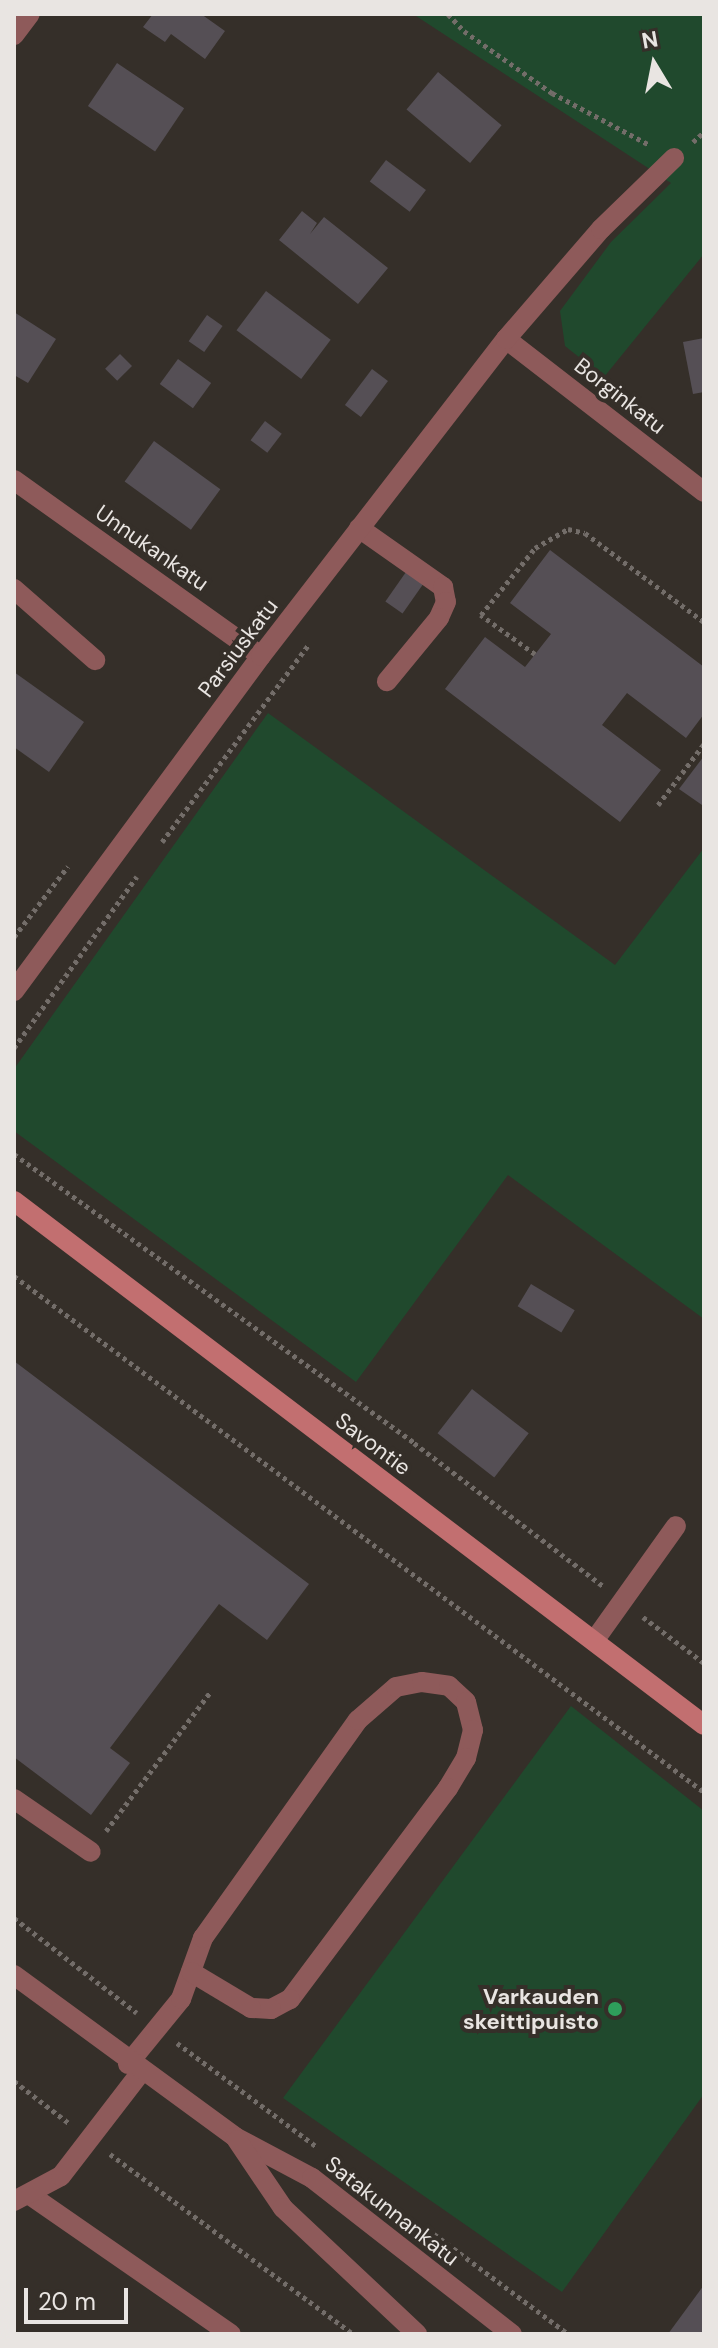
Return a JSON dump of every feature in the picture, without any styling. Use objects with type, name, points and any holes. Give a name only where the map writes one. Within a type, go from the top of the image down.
[{"type":"street","points":[[14,35],[30,14]]},
{"type":"street","name":"Parsiuskatu","points":[[14,991],[261,656],[506,339],[601,229],[674,158]]},
{"type":"street","name":"Borginkatu","points":[[506,339],[704,492]]},
{"type":"street","name":"Unnukankatu","points":[[14,480],[261,656]]},
{"type":"street","points":[[359,528],[443,587],[446,602],[439,618],[387,681]]},
{"type":"street","points":[[14,589],[95,660]]},
{"type":"street","name":"Savontie","points":[[14,1201],[704,1725]]},
{"type":"street","points":[[594,1641],[676,1526]]},
{"type":"street","points":[[191,1972],[251,2008],[271,2009],[290,1999],[448,1788],[466,1758],[473,1730],[466,1702],[449,1686],[422,1682],[396,1687],[375,1702],[203,1938],[181,1999],[158,2028],[92,2141],[61,2176],[22,2198],[231,2334]]},
{"type":"street","points":[[14,1799],[91,1852]]},
{"type":"street","name":"Satakunnankatu","points":[[14,1975],[135,2068],[235,2137],[312,2178],[512,2334]]},
{"type":"street","name":"Satakunnankatu","points":[[235,2137],[283,2208],[417,2334]]},
{"type":"path","points":[[448,14],[464,31],[552,93],[674,158]]},
{"type":"path","points":[[535,654],[481,615],[535,548],[568,529],[585,533],[704,622]]},
{"type":"path","points":[[159,846],[312,639]]},
{"type":"path","points":[[658,805],[704,744]]},
{"type":"path","points":[[14,1048],[140,871]]},
{"type":"path","points":[[14,1154],[414,1443],[704,1663]]},
{"type":"path","points":[[14,1276],[704,1792]]},
{"type":"path","points":[[91,1852],[211,1691]]},
{"type":"path","points":[[14,1918],[321,2150]]},
{"type":"path","points":[[14,2081],[353,2334]]},
{"type":"path","points":[[421,2224],[568,2334]]},
{"type":"green space","points":[[413,14],[704,14],[704,254],[604,377],[565,346],[560,311],[611,242],[671,183]]},
{"type":"green space","points":[[268,713],[615,965],[704,848],[704,1319],[508,1175],[356,1382],[14,1131],[14,1069]]},
{"type":"green space","points":[[571,1706],[704,1811],[704,2094],[562,2292],[283,2098]]},
{"type":"building","points":[[153,14],[201,14],[225,31],[205,59],[171,34],[165,42],[143,27]]},
{"type":"building","points":[[117,63],[184,108],[155,151],[88,106]]},
{"type":"building","points":[[438,72],[502,125],[470,163],[407,110]]},
{"type":"building","points":[[386,160],[426,190],[410,212],[370,182]]},
{"type":"building","points":[[302,211],[317,223],[310,234],[324,217],[388,268],[358,304],[279,240]]},
{"type":"building","points":[[266,291],[331,340],[301,379],[237,330]]},
{"type":"building","points":[[14,312],[56,339],[28,383],[14,375]]},
{"type":"building","points":[[207,315],[223,326],[204,352],[189,341]]},
{"type":"building","points":[[704,338],[704,392],[693,394],[683,342]]},
{"type":"building","points":[[120,354],[132,366],[117,381],[105,369]]},
{"type":"building","points":[[178,359],[211,383],[193,408],[160,384]]},
{"type":"building","points":[[372,369],[388,381],[361,417],[345,405]]},
{"type":"building","points":[[265,421],[282,434],[267,453],[251,440]]},
{"type":"building","points":[[154,441],[220,489],[191,530],[125,481]]},
{"type":"building","points":[[550,550],[704,667],[704,714],[686,738],[627,693],[602,725],[661,770],[620,822],[445,689],[485,637],[525,667],[551,634],[510,603]]},
{"type":"building","points":[[406,572],[423,584],[403,614],[385,601]]},
{"type":"building","points":[[14,672],[84,722],[49,772],[14,747]]},
{"type":"building","points":[[704,756],[704,802],[702,805],[679,789]]},
{"type":"building","points":[[531,1284],[575,1310],[561,1333],[518,1306]]},
{"type":"building","points":[[14,1361],[309,1584],[267,1640],[219,1604],[110,1748],[130,1763],[91,1815],[14,1757]]},
{"type":"building","points":[[472,1389],[529,1433],[494,1477],[438,1433]]},
{"type":"building","points":[[704,2285],[704,2334],[668,2334]]},
{"type":"place","name":"Varkauden skeittipuisto","points":[[615,2009]]}]
